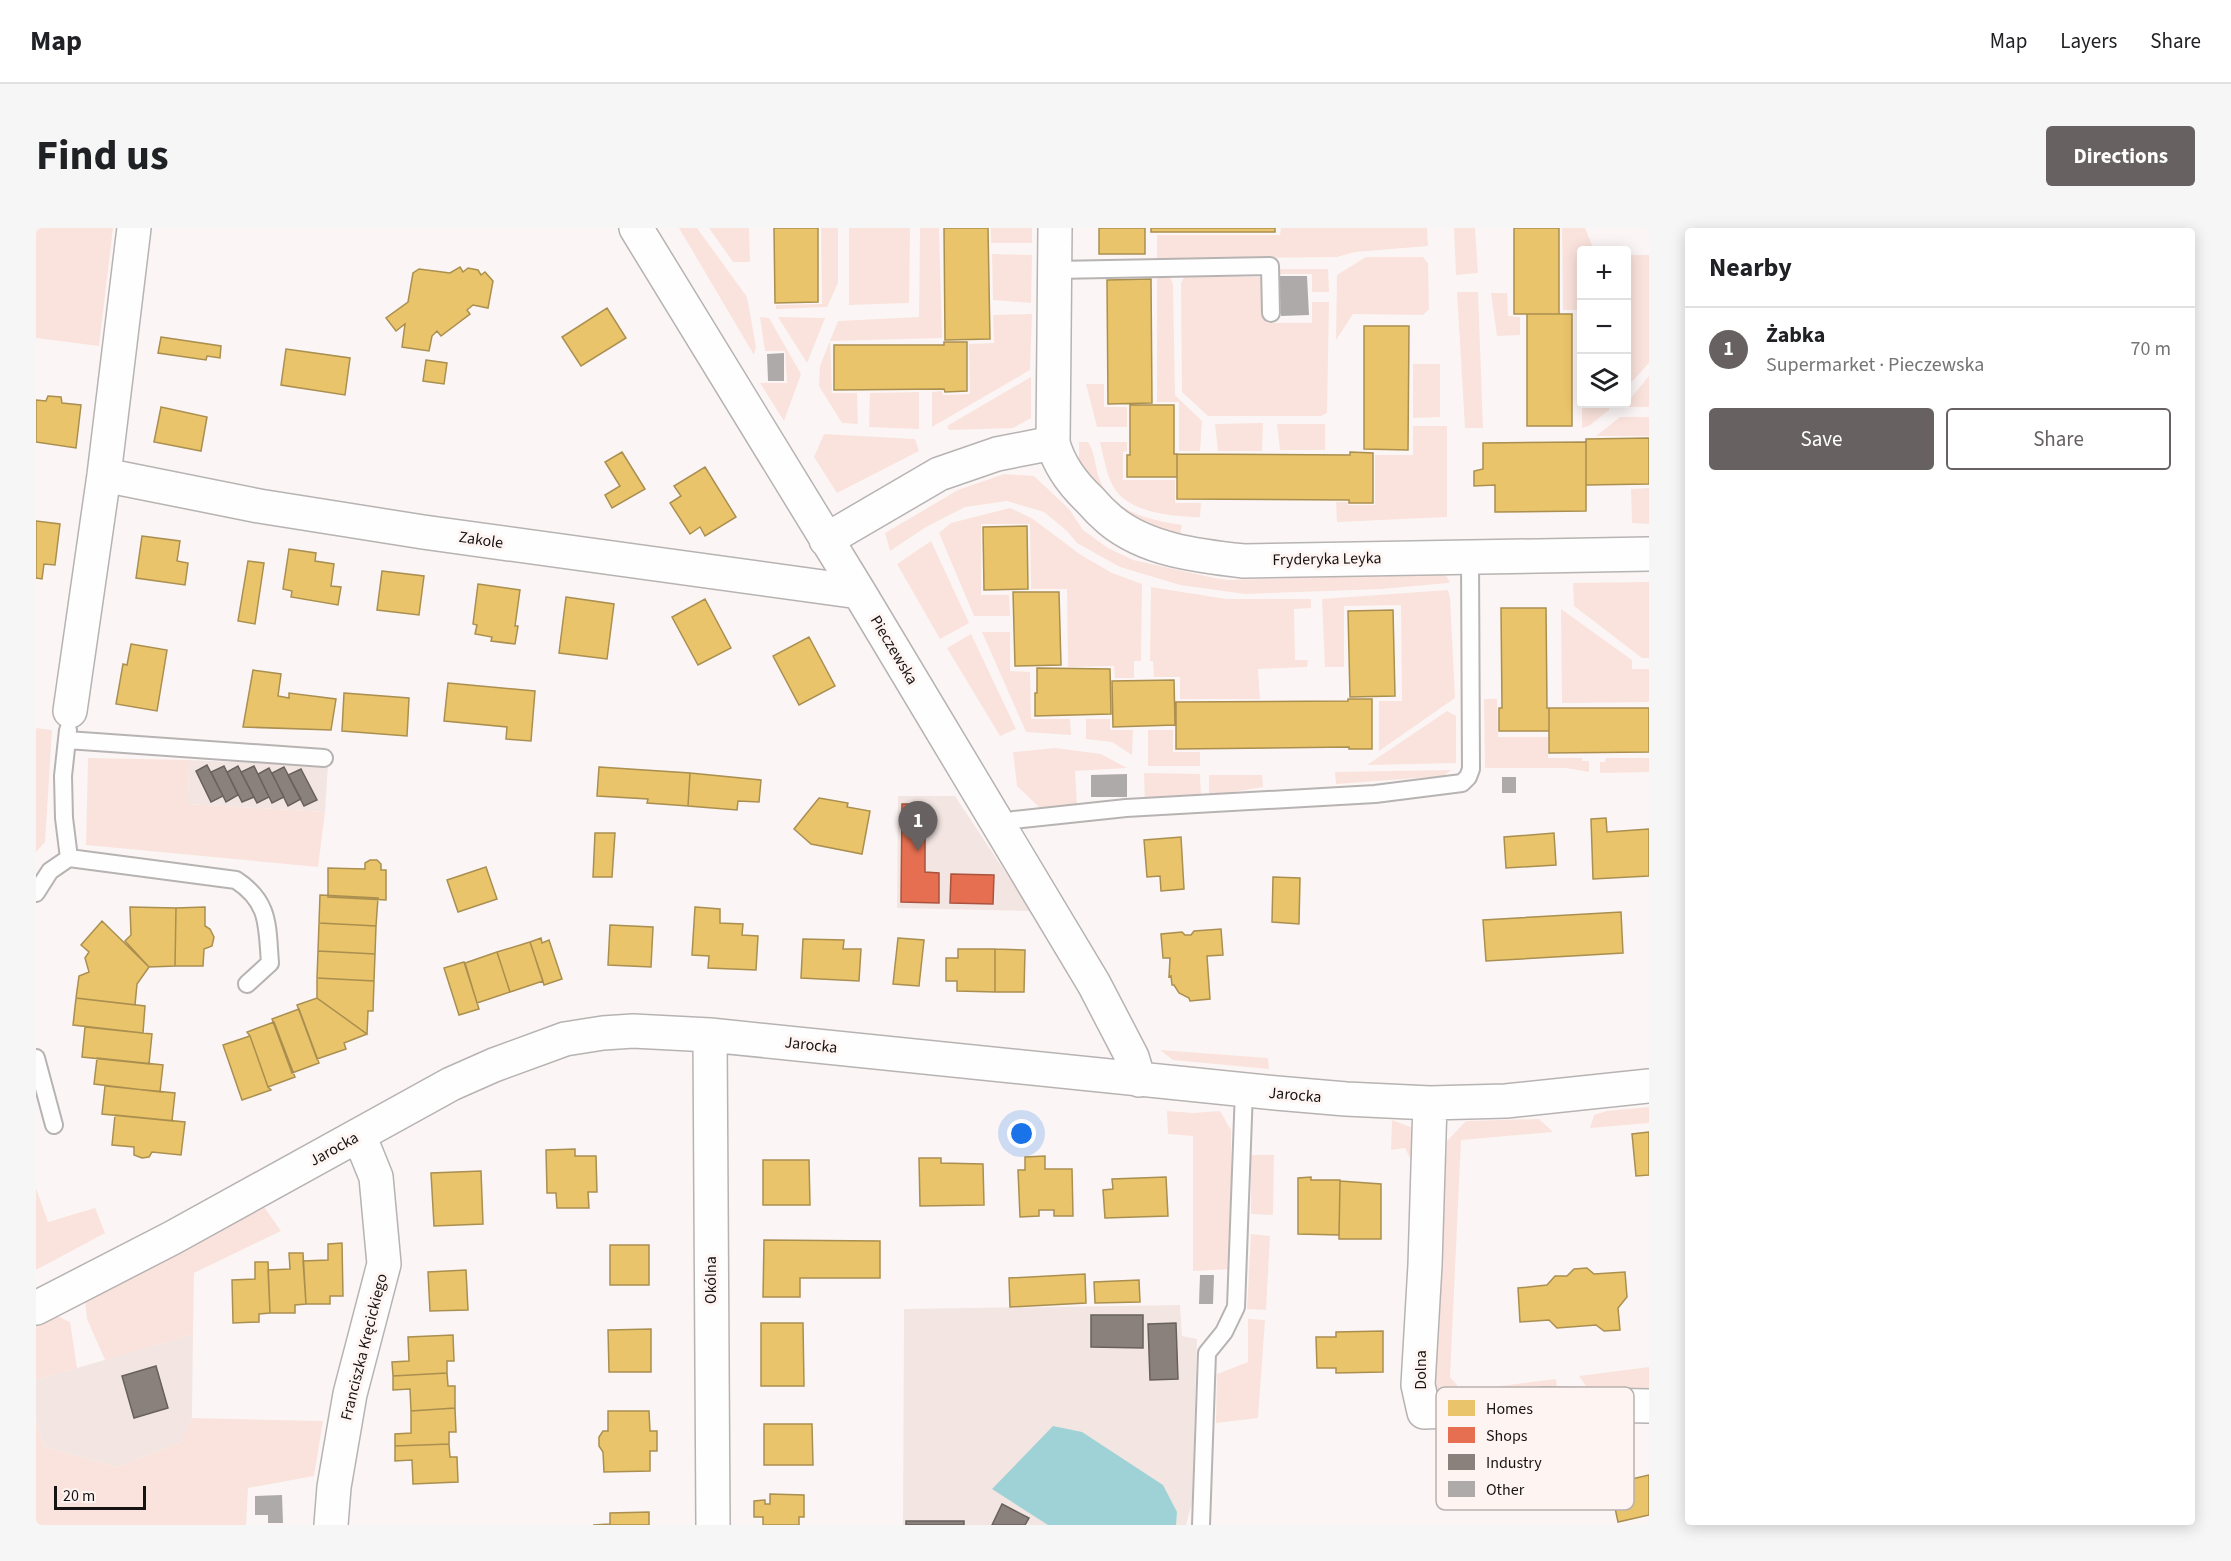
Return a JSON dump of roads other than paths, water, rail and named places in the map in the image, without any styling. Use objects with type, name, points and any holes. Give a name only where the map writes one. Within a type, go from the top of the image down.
[{"type":"street","points":[[68,726],[104,475],[134,228]]},
{"type":"street","name":"Pieczewska","points":[[636,228],[860,592],[1094,984],[1132,1057],[1139,1080]]},
{"type":"street","name":"Fryderyka Leyka","points":[[1055,228],[1053,443],[1057,456],[1081,492],[1111,520],[1141,539],[1203,557],[1244,561],[1649,554]]},
{"type":"street","points":[[826,540],[939,474],[997,454],[1053,443]]},
{"type":"street","name":"Zakole","points":[[104,475],[259,506],[412,530],[860,592]]},
{"type":"street","name":"Jarocka","points":[[36,1308],[172,1238],[451,1084],[494,1065],[565,1039],[633,1031],[710,1035],[1244,1090],[1430,1103],[1506,1101],[1649,1086]]},
{"type":"street","name":"Okólna","points":[[710,1035],[713,1525]]},
{"type":"street","name":"Dolna","points":[[1430,1103],[1425,1265],[1418,1384],[1424,1412],[1436,1412]]},
{"type":"street","name":"Franciszka Kręcickiego","points":[[330,1525],[334,1487],[350,1395],[384,1264],[376,1177],[359,1135]]},
{"type":"street","name":"Dolna","points":[[1634,1407],[1649,1407]]},
{"type":"lane","points":[[1055,270],[1270,266],[1271,313]]},
{"type":"lane","points":[[999,824],[1014,820],[1126,808],[1375,794],[1462,783],[1468,777],[1471,769],[1470,557]]},
{"type":"lane","points":[[69,858],[64,818],[63,776],[68,726],[324,758]]},
{"type":"lane","points":[[36,893],[50,871],[69,858],[236,880],[251,889],[262,905],[267,931],[270,963],[247,984]]},
{"type":"lane","points":[[36,1058],[54,1125]]},
{"type":"lane","points":[[1201,1525],[1207,1353],[1224,1332],[1236,1307],[1244,1090]]},
{"type":"water","points":[[1053,1426],[1082,1432],[1163,1485],[1177,1512],[1176,1525],[1048,1525],[992,1489]]},
{"type":"place","name":"Żabka","points":[[918,851]]}]
